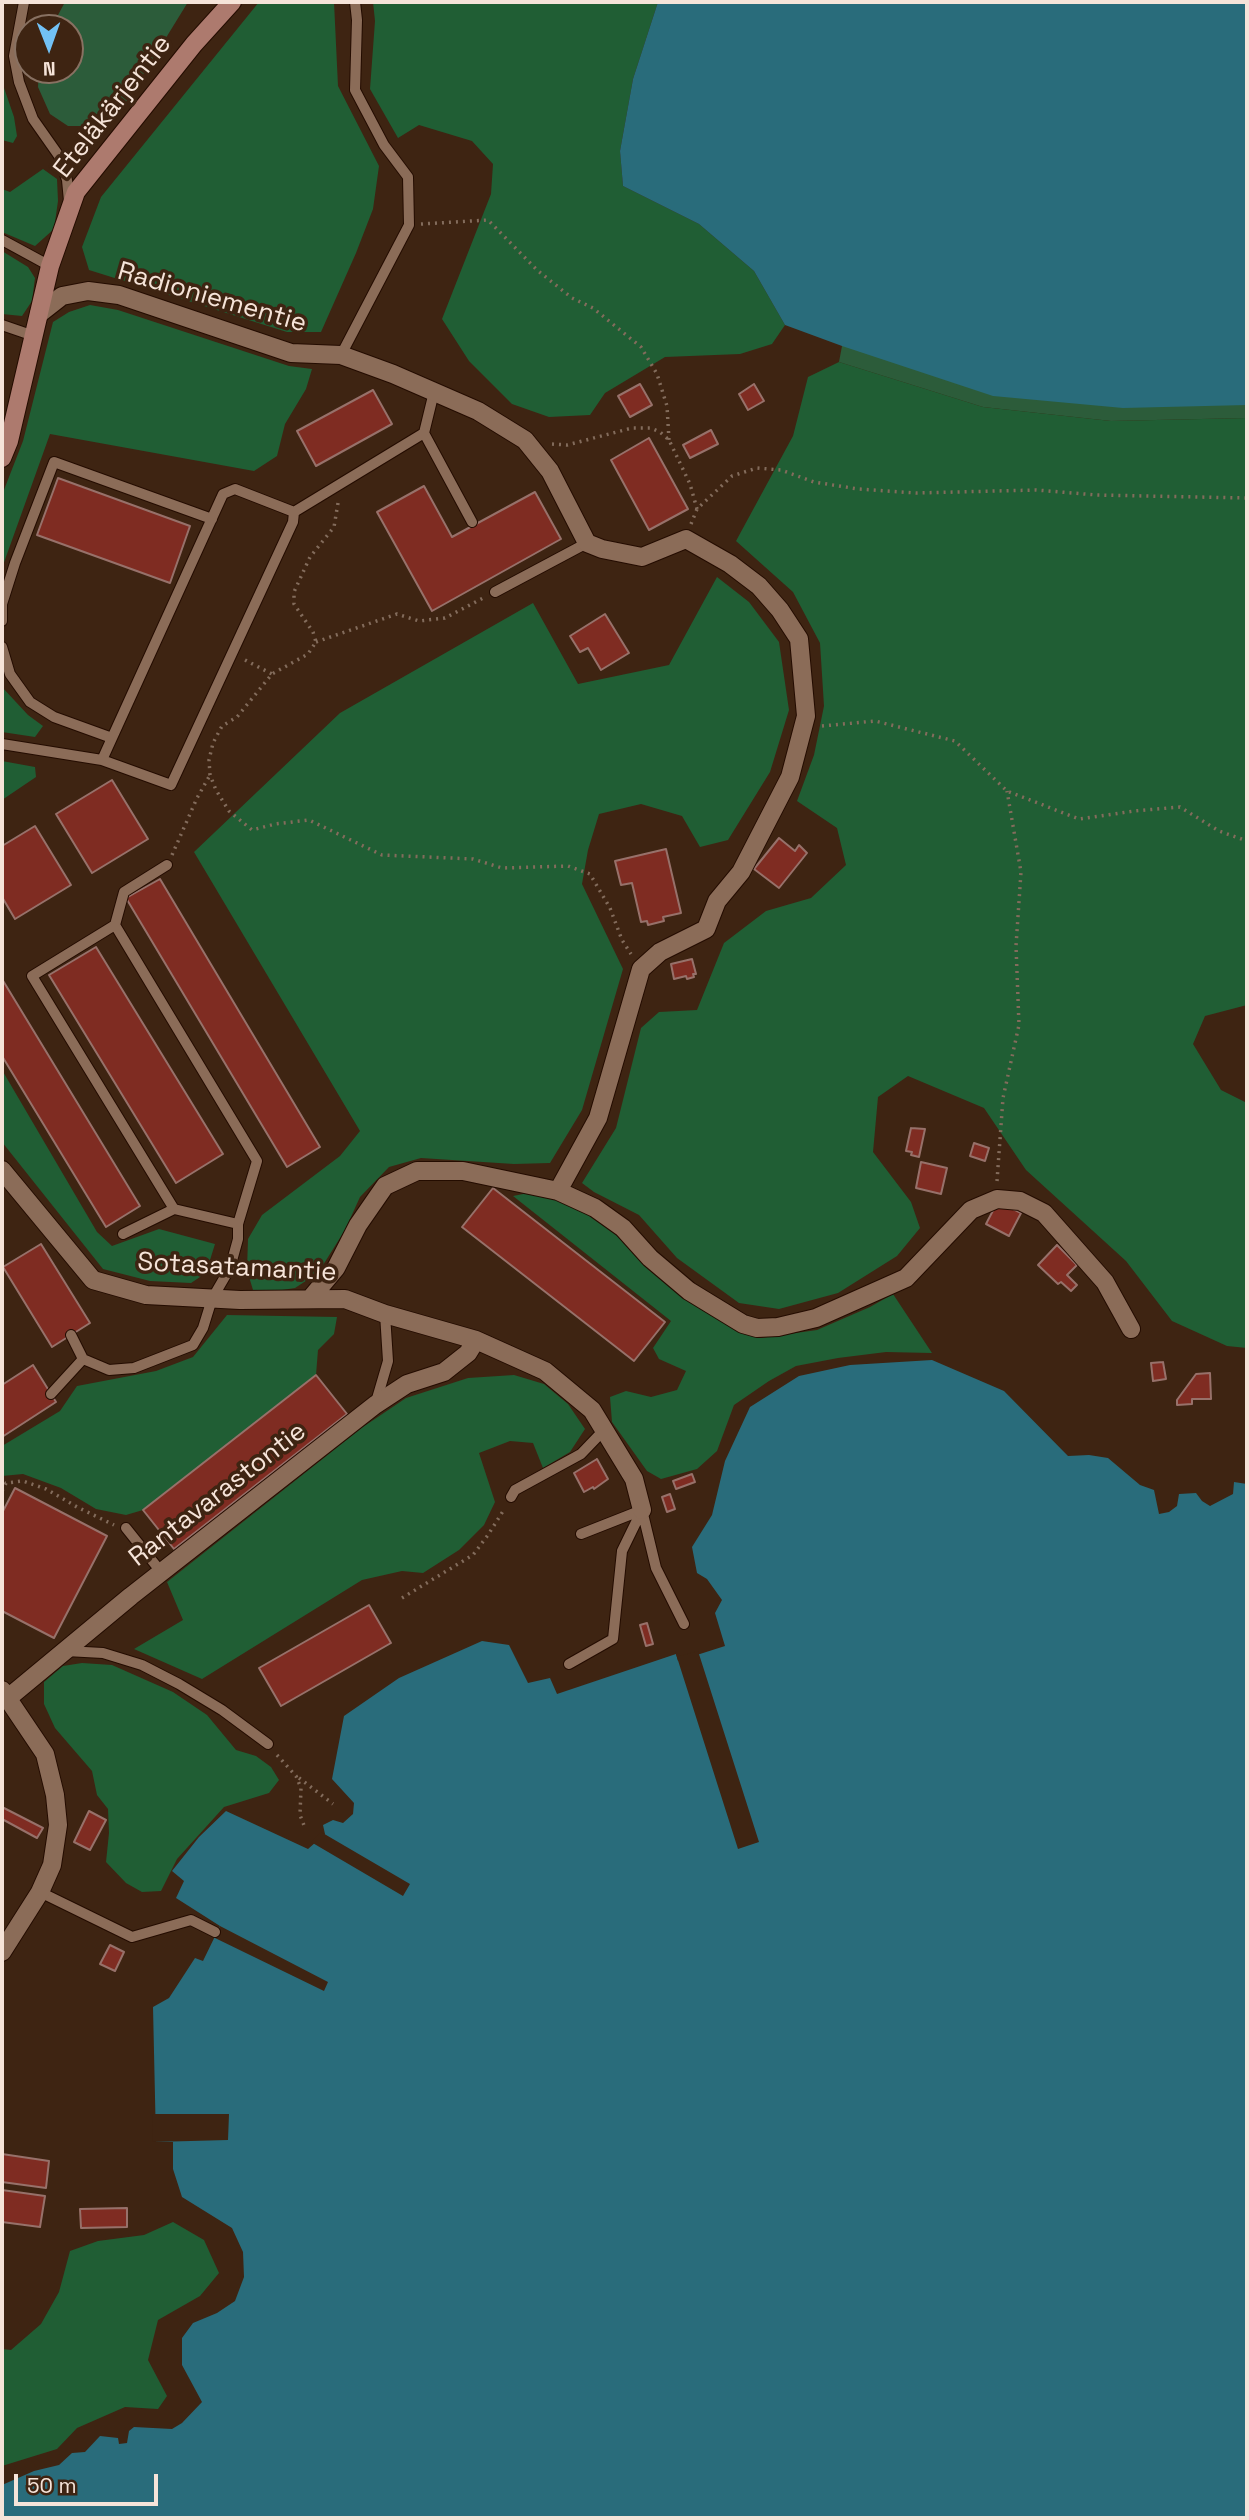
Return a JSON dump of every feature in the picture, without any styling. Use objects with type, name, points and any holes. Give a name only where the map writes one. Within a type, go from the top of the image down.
[{"type":"street","name":"Eteläkärjentie","points":[[2,458],[9,441],[50,266],[76,192],[194,44],[232,2]]},
{"type":"street","name":"Radioniementie","points":[[39,314],[62,296],[88,290],[119,295],[291,353],[341,355],[434,392],[478,411],[525,440],[550,471],[587,543]]},
{"type":"street","points":[[558,1191],[598,1118],[641,970],[660,951],[706,929],[717,901],[740,872],[790,778],[806,716],[799,639],[780,610],[759,586],[730,564],[686,539],[642,557],[601,549],[587,543]]},
{"type":"street","name":"Sotasatamantie","points":[[2,1170],[93,1280],[146,1295],[212,1299],[345,1299],[385,1314],[475,1340],[545,1371],[592,1410],[634,1479],[642,1510]]},
{"type":"street","points":[[310,1299],[335,1268],[358,1225],[385,1186],[417,1171],[463,1171],[558,1191],[595,1208],[623,1228],[650,1258],[689,1291],[743,1324],[757,1328],[778,1327],[816,1318],[906,1278],[971,1210],[997,1199],[1020,1201],[1044,1213],[1105,1282],[1131,1329]]},
{"type":"street","name":"Rantavarastontie","points":[[5,1694],[65,1651],[375,1405],[407,1384],[444,1372],[468,1353],[475,1340]]},
{"type":"street","points":[[2,1952],[40,1892],[52,1865],[58,1825],[55,1796],[45,1754],[5,1694]]},
{"type":"lane","points":[[24,2],[14,56],[19,82],[33,119],[59,156],[67,180],[70,212]]},
{"type":"lane","points":[[341,355],[410,225],[408,177],[384,145],[355,90],[355,2]]},
{"type":"lane","points":[[2,240],[50,266]]},
{"type":"lane","points":[[2,325],[34,336]]},
{"type":"lane","points":[[434,392],[424,433],[472,522]]},
{"type":"lane","points":[[294,512],[424,433]]},
{"type":"lane","points":[[2,621],[2,604],[15,563],[54,462],[212,519]]},
{"type":"lane","points":[[103,760],[223,494],[235,489],[294,512]]},
{"type":"lane","points":[[2,744],[103,760],[171,785],[293,522],[294,512]]},
{"type":"lane","points":[[495,592],[587,543]]},
{"type":"lane","points":[[2,647],[10,674],[30,702],[54,717],[112,738]]},
{"type":"lane","points":[[167,865],[124,892],[115,925],[32,976],[174,1209]]},
{"type":"lane","points":[[71,1335],[83,1359],[109,1370],[134,1368],[193,1345],[203,1328],[212,1299],[230,1268],[238,1239],[238,1224],[257,1161],[115,925]]},
{"type":"lane","points":[[122,1234],[174,1209],[238,1224]]},
{"type":"lane","points":[[375,1405],[388,1361],[385,1314]]},
{"type":"lane","points":[[51,1394],[83,1359]]},
{"type":"lane","points":[[511,1497],[515,1490],[581,1454],[604,1430]]},
{"type":"lane","points":[[581,1534],[642,1510]]},
{"type":"lane","points":[[642,1510],[656,1568],[684,1624]]},
{"type":"lane","points":[[569,1664],[613,1639],[622,1551],[642,1510]]},
{"type":"lane","points":[[126,1528],[162,1573]]},
{"type":"lane","points":[[65,1651],[103,1653],[142,1665],[222,1710],[268,1744]]},
{"type":"lane","points":[[40,1892],[132,1937],[191,1920],[215,1932]]},
{"type":"path","points":[[410,225],[488,220],[537,270],[572,298],[593,308],[641,347],[657,374],[667,406],[670,440],[690,484],[697,509]]},
{"type":"path","points":[[525,440],[567,445],[632,428],[651,428],[670,440]]},
{"type":"path","points":[[686,539],[697,509],[732,476],[757,468],[781,470],[814,482],[858,489],[916,493],[1036,491],[1247,498]]},
{"type":"path","points":[[316,642],[313,632],[294,604],[294,592],[310,557],[334,527],[341,484]]},
{"type":"path","points":[[495,592],[445,618],[419,621],[397,614],[316,642],[308,654],[272,674],[237,717],[222,726],[213,743],[209,760],[210,775],[229,811],[252,830],[309,820],[382,855],[473,859],[502,868],[568,866],[590,874],[610,908],[622,940],[641,970]]},
{"type":"path","points":[[234,648],[248,663],[272,674]]},
{"type":"path","points":[[803,728],[875,721],[955,741],[1007,791],[1079,818],[1180,807],[1219,831],[1247,841]]},
{"type":"path","points":[[167,865],[210,775]]},
{"type":"path","points":[[997,1199],[1003,1098],[1019,1025],[1016,946],[1021,872],[1007,791]]},
{"type":"path","points":[[2,1490],[6,1483],[23,1481],[46,1489],[106,1522],[126,1528]]},
{"type":"path","points":[[402,1598],[472,1555],[488,1535],[511,1497]]},
{"type":"path","points":[[268,1744],[296,1776],[333,1804]]},
{"type":"path","points":[[296,1776],[301,1788],[300,1815],[305,1828]]},
{"type":"green space","points":[[65,2],[188,2],[124,106],[93,126],[68,126],[50,114],[38,87],[38,84],[84,84],[84,14],[59,14]]},
{"type":"green space","points":[[259,2],[334,2],[338,86],[379,166],[373,209],[321,332],[287,332],[89,270],[82,247],[101,197]]},
{"type":"green space","points":[[373,2],[658,2],[633,79],[620,151],[623,186],[699,224],[754,271],[785,325],[772,344],[740,354],[665,357],[605,393],[590,415],[549,417],[512,404],[469,361],[442,319],[491,194],[493,164],[472,141],[419,125],[398,138],[370,89],[375,21]]},
{"type":"green space","points":[[2,82],[14,117],[17,136],[13,143],[2,140]]},
{"type":"green space","points":[[43,169],[57,179],[58,201],[54,229],[35,246],[2,232],[2,189],[10,192]]},
{"type":"green space","points":[[2,251],[28,267],[35,278],[32,301],[22,316],[2,314]]},
{"type":"green space","points":[[90,305],[118,310],[289,366],[312,369],[306,389],[285,424],[277,456],[254,471],[50,434],[2,568],[2,495],[23,441],[53,322],[69,312]]},
{"type":"green space","points":[[854,333],[1247,378],[1247,418],[1111,421],[983,407],[839,362],[842,346]]},
{"type":"green space","points":[[839,362],[983,407],[1111,421],[1247,418],[1247,1005],[1205,1016],[1193,1044],[1221,1090],[1247,1103],[1247,1348],[1227,1346],[1172,1321],[1126,1261],[1026,1170],[984,1108],[908,1076],[878,1097],[873,1152],[911,1202],[920,1228],[897,1256],[838,1293],[779,1309],[739,1303],[677,1258],[639,1215],[582,1183],[616,1128],[641,1028],[659,1012],[697,1010],[724,943],[766,911],[811,898],[846,865],[837,828],[797,801],[814,755],[824,706],[820,643],[793,592],[736,541],[793,436],[808,377]]},
{"type":"green space","points":[[717,577],[749,602],[779,642],[789,710],[770,772],[728,840],[700,847],[682,816],[641,804],[599,814],[588,850],[582,884],[623,969],[582,1110],[550,1163],[514,1164],[421,1158],[389,1167],[360,1197],[345,1230],[318,1273],[295,1288],[253,1290],[247,1270],[248,1239],[262,1215],[340,1156],[360,1131],[194,852],[340,713],[533,603],[578,684],[669,665]]},
{"type":"green space","points":[[2,687],[28,715],[43,726],[35,737],[2,732]]},
{"type":"green space","points":[[2,761],[35,767],[36,777],[2,800]]},
{"type":"green space","points":[[2,1070],[97,1232],[112,1246],[159,1229],[215,1244],[206,1273],[191,1283],[150,1281],[103,1269],[2,1142]]},
{"type":"green space","points":[[528,1193],[568,1203],[606,1224],[639,1260],[694,1305],[729,1326],[760,1338],[817,1330],[893,1294],[932,1353],[886,1352],[796,1366],[734,1405],[717,1451],[697,1469],[661,1479],[647,1471],[612,1422],[610,1397],[626,1391],[651,1397],[677,1390],[686,1371],[659,1359],[653,1348],[671,1321],[513,1196]]},
{"type":"green space","points":[[227,1315],[337,1317],[334,1334],[318,1350],[316,1375],[143,1510],[126,1515],[96,1509],[61,1488],[23,1474],[2,1476],[2,1446],[60,1411],[77,1386],[156,1371],[193,1357]]},
{"type":"green space","points":[[514,1375],[544,1384],[568,1404],[585,1429],[570,1452],[543,1468],[533,1443],[510,1441],[479,1453],[495,1502],[484,1525],[459,1550],[423,1573],[402,1571],[362,1580],[202,1679],[134,1649],[183,1620],[167,1582],[363,1427],[406,1398],[468,1378]]},
{"type":"green space","points":[[82,1663],[112,1665],[173,1692],[207,1715],[236,1750],[256,1756],[271,1767],[279,1780],[269,1793],[224,1807],[177,1859],[161,1891],[142,1892],[126,1883],[106,1862],[108,1809],[97,1795],[92,1771],[55,1728],[44,1704],[44,1682],[63,1666]]},
{"type":"green space","points":[[173,2222],[204,2240],[219,2273],[200,2296],[158,2320],[148,2360],[167,2396],[158,2409],[125,2407],[77,2428],[57,2449],[2,2466],[2,2349],[11,2350],[41,2324],[59,2292],[70,2251],[98,2241],[144,2235]]},
{"type":"water","points":[[658,2],[1247,2],[1247,405],[1123,408],[993,396],[785,325],[754,271],[699,224],[623,186],[620,151],[633,79]]},
{"type":"water","points":[[932,1360],[1004,1391],[1068,1456],[1108,1458],[1140,1485],[1154,1490],[1159,1514],[1169,1512],[1177,1506],[1179,1494],[1196,1493],[1210,1506],[1233,1494],[1234,1482],[1247,1484],[1247,2518],[2,2518],[2,2485],[34,2471],[59,2465],[72,2453],[85,2452],[100,2436],[118,2438],[119,2444],[127,2443],[129,2431],[134,2427],[172,2429],[182,2423],[202,2402],[182,2365],[182,2338],[193,2323],[217,2313],[235,2301],[244,2277],[243,2252],[232,2228],[182,2197],[173,2169],[173,2142],[156,2142],[153,2007],[169,1998],[195,1958],[203,1961],[220,1926],[176,1898],[184,1881],[172,1871],[199,1837],[226,1811],[308,1849],[325,1834],[323,1825],[333,1820],[343,1823],[353,1814],[354,1803],[332,1779],[344,1716],[399,1678],[482,1641],[509,1645],[528,1683],[550,1678],[557,1694],[676,1654],[678,1661],[725,1646],[715,1613],[722,1600],[707,1579],[697,1573],[692,1547],[712,1515],[725,1461],[750,1407],[799,1376],[850,1365]]},
{"type":"pier","points":[[675,1651],[680,1656],[698,1651],[759,1842],[738,1849]]},
{"type":"pier","points":[[321,1832],[410,1884],[403,1896],[311,1842]]},
{"type":"pier","points":[[220,1926],[328,1982],[324,1991],[215,1938]]},
{"type":"pier","points":[[152,2114],[229,2114],[228,2140],[153,2142]]},
{"type":"building","points":[[640,384],[652,405],[630,417],[618,396]]},
{"type":"building","points":[[754,384],[764,401],[748,410],[739,394]]},
{"type":"building","points":[[373,390],[392,424],[316,466],[297,431]]},
{"type":"building","points":[[711,430],[718,444],[690,458],[683,445]]},
{"type":"building","points":[[649,438],[688,509],[649,530],[611,460]]},
{"type":"building","points":[[58,478],[190,526],[170,583],[37,535]]},
{"type":"building","points":[[424,486],[452,537],[535,492],[561,539],[432,611],[377,512]]},
{"type":"building","points":[[605,614],[629,653],[601,670],[588,648],[580,652],[570,636]]},
{"type":"building","points":[[112,780],[148,839],[92,873],[56,814]]},
{"type":"building","points":[[35,826],[71,885],[15,919],[2,897],[2,846]]},
{"type":"building","points":[[779,838],[795,851],[799,845],[807,853],[779,888],[754,869]]},
{"type":"building","points":[[666,849],[681,913],[663,917],[664,921],[648,925],[647,921],[641,922],[632,883],[621,885],[615,861]]},
{"type":"building","points":[[160,879],[320,1147],[287,1167],[126,898]]},
{"type":"building","points":[[96,947],[223,1154],[176,1183],[49,975]]},
{"type":"building","points":[[692,959],[696,974],[693,974],[694,977],[674,979],[671,964]]},
{"type":"building","points":[[2,979],[140,1206],[106,1227],[2,1056]]},
{"type":"building","points":[[911,1128],[925,1129],[919,1157],[906,1151]]},
{"type":"building","points":[[974,1143],[989,1148],[985,1161],[970,1156]]},
{"type":"building","points":[[921,1162],[947,1168],[941,1194],[916,1188]]},
{"type":"building","points":[[493,1188],[665,1322],[634,1361],[462,1227]]},
{"type":"building","points":[[998,1201],[1021,1213],[1009,1236],[986,1224]]},
{"type":"building","points":[[41,1244],[90,1323],[52,1347],[3,1267]]},
{"type":"building","points":[[1057,1245],[1077,1265],[1067,1275],[1077,1285],[1071,1291],[1061,1282],[1058,1284],[1038,1265]]},
{"type":"building","points":[[1163,1362],[1166,1379],[1153,1381],[1151,1363]]},
{"type":"building","points":[[33,1365],[56,1402],[2,1437],[2,1385]]},
{"type":"building","points":[[1210,1373],[1211,1399],[1192,1399],[1192,1404],[1177,1405],[1177,1400],[1196,1374]]},
{"type":"building","points":[[316,1375],[347,1414],[174,1549],[143,1510]]},
{"type":"building","points":[[597,1459],[608,1479],[594,1489],[593,1487],[584,1492],[574,1473]]},
{"type":"building","points":[[692,1474],[695,1482],[676,1489],[673,1481]]},
{"type":"building","points":[[15,1488],[107,1536],[54,1638],[2,1611],[2,1513]]},
{"type":"building","points":[[670,1494],[675,1509],[667,1512],[662,1497]]},
{"type":"building","points":[[369,1605],[391,1643],[281,1706],[259,1668]]},
{"type":"building","points":[[647,1623],[653,1644],[646,1646],[640,1625]]},
{"type":"building","points":[[2,1807],[43,1828],[37,1838],[2,1819]]},
{"type":"building","points":[[89,1811],[106,1820],[90,1850],[74,1842]]},
{"type":"building","points":[[110,1945],[124,1952],[115,1971],[100,1964]]},
{"type":"building","points":[[2,2154],[49,2161],[46,2188],[2,2182]]},
{"type":"building","points":[[2,2190],[45,2196],[40,2227],[2,2222]]},
{"type":"building","points":[[127,2208],[127,2227],[81,2228],[80,2209]]}]
